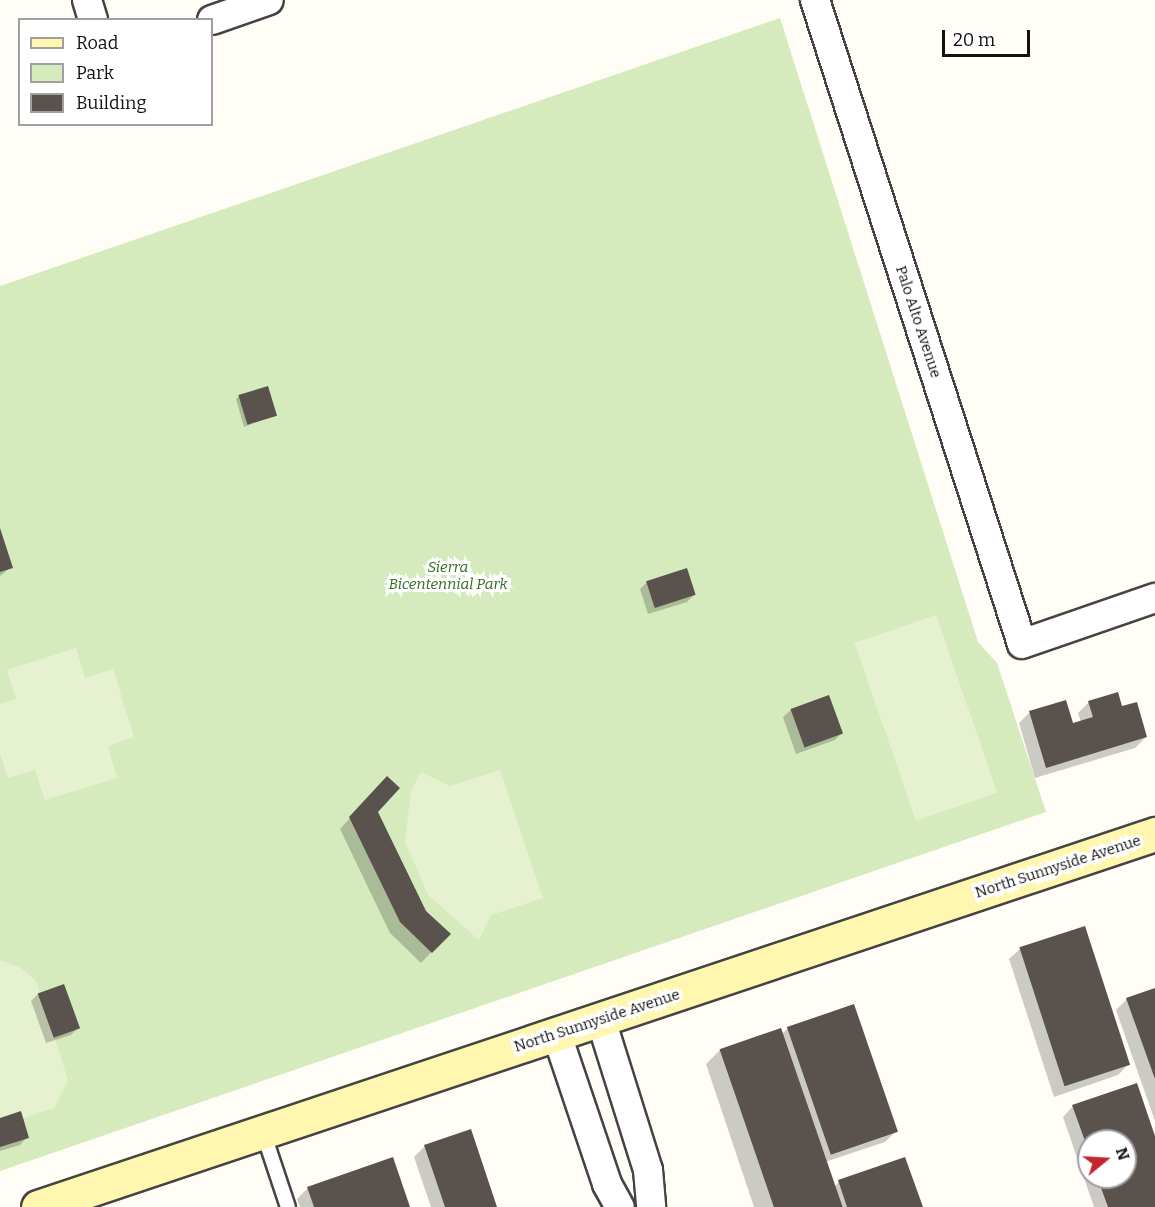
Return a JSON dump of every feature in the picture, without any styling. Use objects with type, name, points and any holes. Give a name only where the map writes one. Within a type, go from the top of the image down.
[{"type":"main road","name":"North Sunnyside Avenue","points":[[38,1207],[1155,834]]},
{"type":"street","points":[[87,0],[92,18]]},
{"type":"street","points":[[213,20],[269,0]]},
{"type":"street","name":"Palo Alto Avenue","points":[[814,0],[1022,644],[1155,598]]},
{"type":"street","points":[[601,1020],[648,1170],[651,1207]]},
{"type":"street","points":[[556,1035],[607,1184],[620,1207]]},
{"type":"lane","points":[[263,1132],[288,1207]]},
{"type":"green space","name":"Sierra Bicentennial Park","points":[[780,18],[978,642],[997,663],[1046,812],[0,1171],[0,286]]},
{"type":"green space","points":[[936,615],[997,793],[916,821],[855,643]]},
{"type":"green space","points":[[76,648],[85,678],[113,669],[134,737],[108,746],[117,778],[45,800],[35,770],[8,778],[0,753],[0,704],[16,699],[7,670]]},
{"type":"green space","points":[[500,770],[543,898],[491,915],[479,940],[428,895],[405,842],[411,791],[421,772],[450,786]]},
{"type":"green space","points":[[0,960],[21,968],[36,981],[68,1080],[54,1108],[0,1126]]},
{"type":"building","points":[[268,386],[277,416],[247,425],[238,395]]},
{"type":"building","points":[[0,528],[13,568],[0,572]]},
{"type":"building","points":[[687,568],[696,595],[655,608],[646,581]]},
{"type":"building","points":[[1118,692],[1122,706],[1137,702],[1147,737],[1046,768],[1029,711],[1066,700],[1073,723],[1093,717],[1088,701]]},
{"type":"building","points":[[829,695],[843,734],[804,748],[790,709]]},
{"type":"building","points":[[387,776],[400,788],[378,812],[426,911],[451,934],[432,953],[400,922],[349,817]]},
{"type":"building","points":[[1085,926],[1130,1065],[1064,1086],[1019,947]]},
{"type":"building","points":[[64,984],[80,1028],[54,1038],[38,994]]},
{"type":"building","points":[[1155,988],[1155,1079],[1126,998]]},
{"type":"building","points":[[854,1004],[898,1132],[831,1155],[787,1027]]},
{"type":"building","points":[[781,1028],[843,1207],[774,1207],[720,1049]]},
{"type":"building","points":[[1137,1083],[1155,1136],[1155,1207],[1108,1207],[1101,1189],[1137,1189],[1137,1129],[1081,1129],[1072,1105]]},
{"type":"building","points":[[21,1111],[29,1138],[0,1147],[0,1118]]},
{"type":"building","points":[[471,1129],[497,1207],[445,1207],[424,1145]]},
{"type":"building","points":[[393,1157],[410,1207],[314,1207],[307,1187]]},
{"type":"building","points":[[905,1157],[923,1207],[847,1207],[838,1180]]}]
